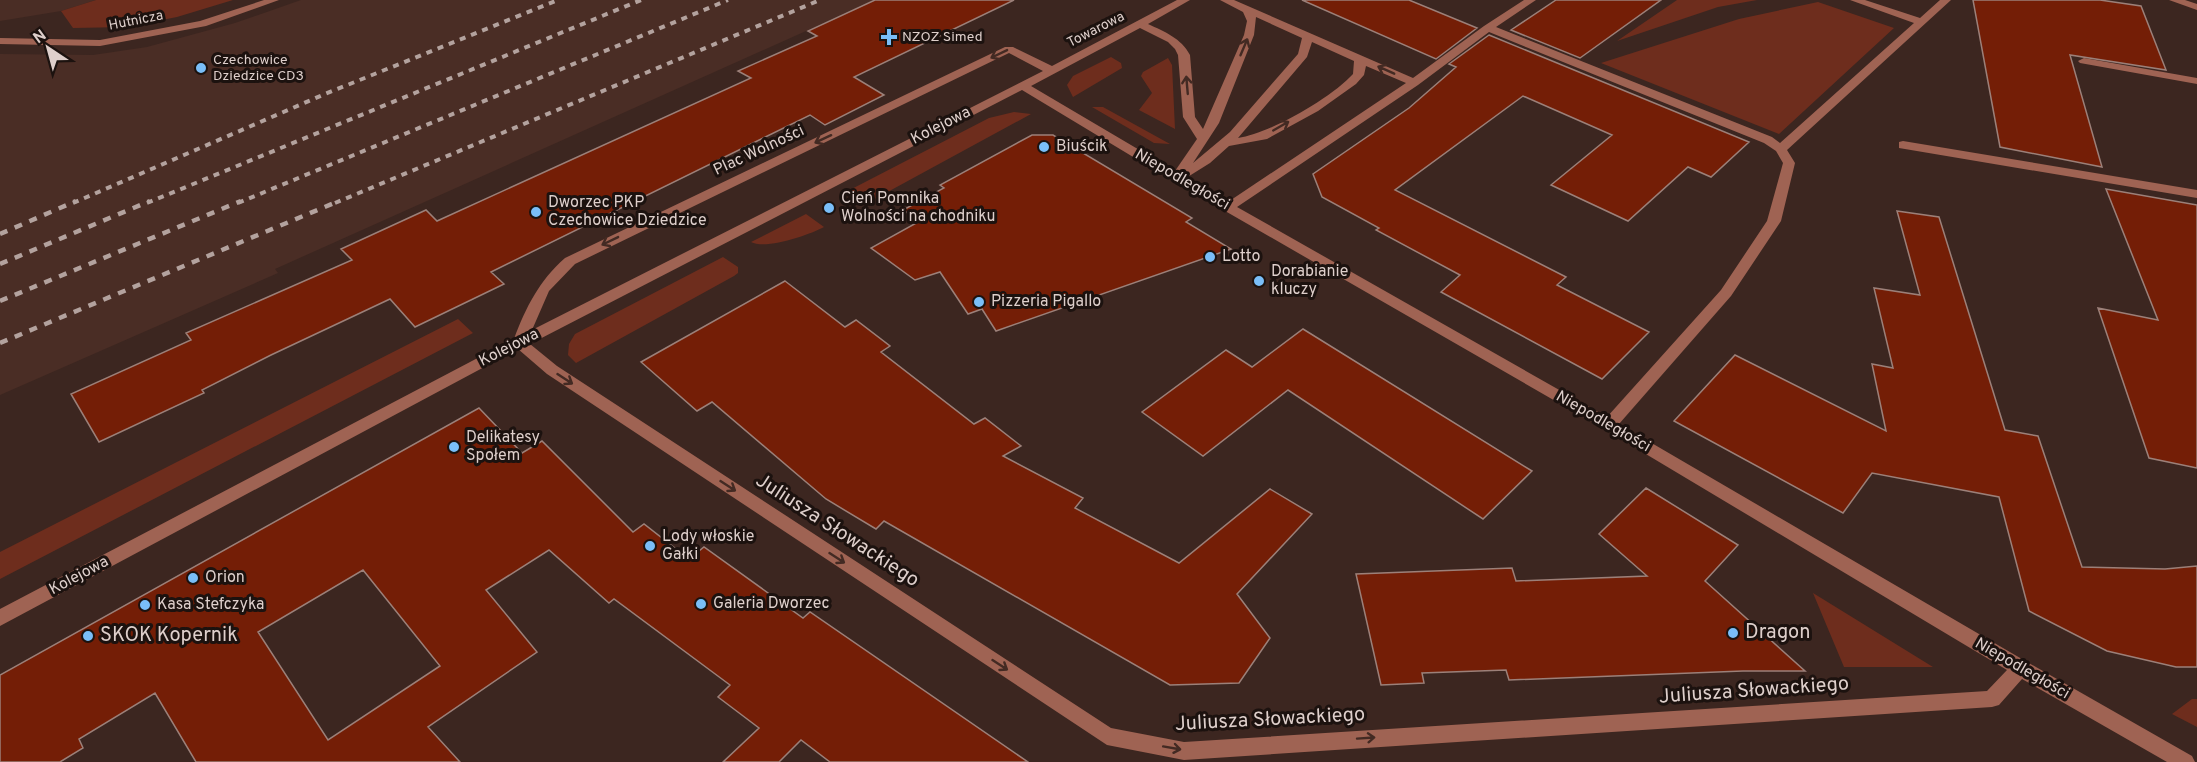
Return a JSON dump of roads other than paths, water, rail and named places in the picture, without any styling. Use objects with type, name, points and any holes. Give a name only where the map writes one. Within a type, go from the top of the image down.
[{"type":"street","name":"Hutnicza","points":[[0,41],[100,43],[202,24],[274,0]]},
{"type":"street","name":"Towarowa","points":[[1021,85],[1185,0]]},
{"type":"street","points":[[1226,0],[1414,83]]},
{"type":"street","points":[[1229,207],[1414,83],[1488,28],[1531,0]]},
{"type":"street","points":[[1855,0],[1921,22]]},
{"type":"street","points":[[1781,149],[1946,0]]},
{"type":"street","points":[[2174,0],[2196,6]]},
{"type":"street","points":[[1177,178],[1212,123],[1249,35],[1251,21],[1248,10]]},
{"type":"street","points":[[1140,24],[1180,46],[1184,55],[1189,117],[1203,139]]},
{"type":"street","points":[[1488,28],[1768,140],[1781,149],[1790,163],[1774,221],[1726,293],[1609,425]]},
{"type":"street","points":[[1177,178],[1206,160],[1226,143],[1303,55],[1308,35]]},
{"type":"street","name":"Plac Wolności","points":[[520,343],[534,301],[551,277],[570,261],[1009,49],[1051,70]]},
{"type":"street","points":[[1226,143],[1262,136],[1326,99],[1352,82],[1359,74],[1361,65],[1358,57]]},
{"type":"street","points":[[2084,61],[2197,81]]},
{"type":"street","name":"Niepodległości","points":[[1021,85],[1177,178],[1609,425],[2020,668],[2185,762]]},
{"type":"street","name":"Kolejowa","points":[[0,618],[419,394],[1021,85]]},
{"type":"street","points":[[1902,145],[2197,194]]},
{"type":"street","name":"Juliusza Słowackiego","points":[[520,343],[552,370],[1107,736],[1184,751],[1992,699],[2020,668]]},
{"type":"railway","points":[[73,203],[325,94],[558,0]]},
{"type":"railway","points":[[147,203],[641,0]]},
{"type":"railway","points":[[238,203],[728,0]]},
{"type":"railway","points":[[335,203],[820,0]]},
{"type":"railway","points":[[0,234],[76,201]]},
{"type":"railway","points":[[0,264],[150,201]]},
{"type":"railway","points":[[0,301],[241,201]]},
{"type":"railway","points":[[0,343],[339,201]]},
{"type":"place","name":"NZOZ Simed","points":[[889,37]]},
{"type":"place","name":"Czechowice Dziedzice CD3","points":[[201,68]]},
{"type":"place","name":"Biuścik","points":[[1044,147]]},
{"type":"place","name":"Cień Pomnika Wolności na chodniku","points":[[829,208]]},
{"type":"place","name":"Dworzec PKP Czechowice Dziedzice","points":[[536,212]]},
{"type":"place","name":"Lotto","points":[[1210,257]]},
{"type":"place","name":"Dorabianie kluczy","points":[[1259,281]]},
{"type":"place","name":"Pizzeria Pigallo","points":[[979,302]]},
{"type":"place","name":"Delikatesy Społem","points":[[454,447]]},
{"type":"place","name":"Lody włoskie Gałki","points":[[650,546]]},
{"type":"place","name":"Orion","points":[[193,578]]},
{"type":"place","name":"Galeria Dworzec","points":[[701,604]]},
{"type":"place","name":"Kasa Stefczyka","points":[[145,605]]},
{"type":"place","name":"Dragon","points":[[1733,633]]},
{"type":"place","name":"SKOK Kopernik","points":[[88,636]]}]
